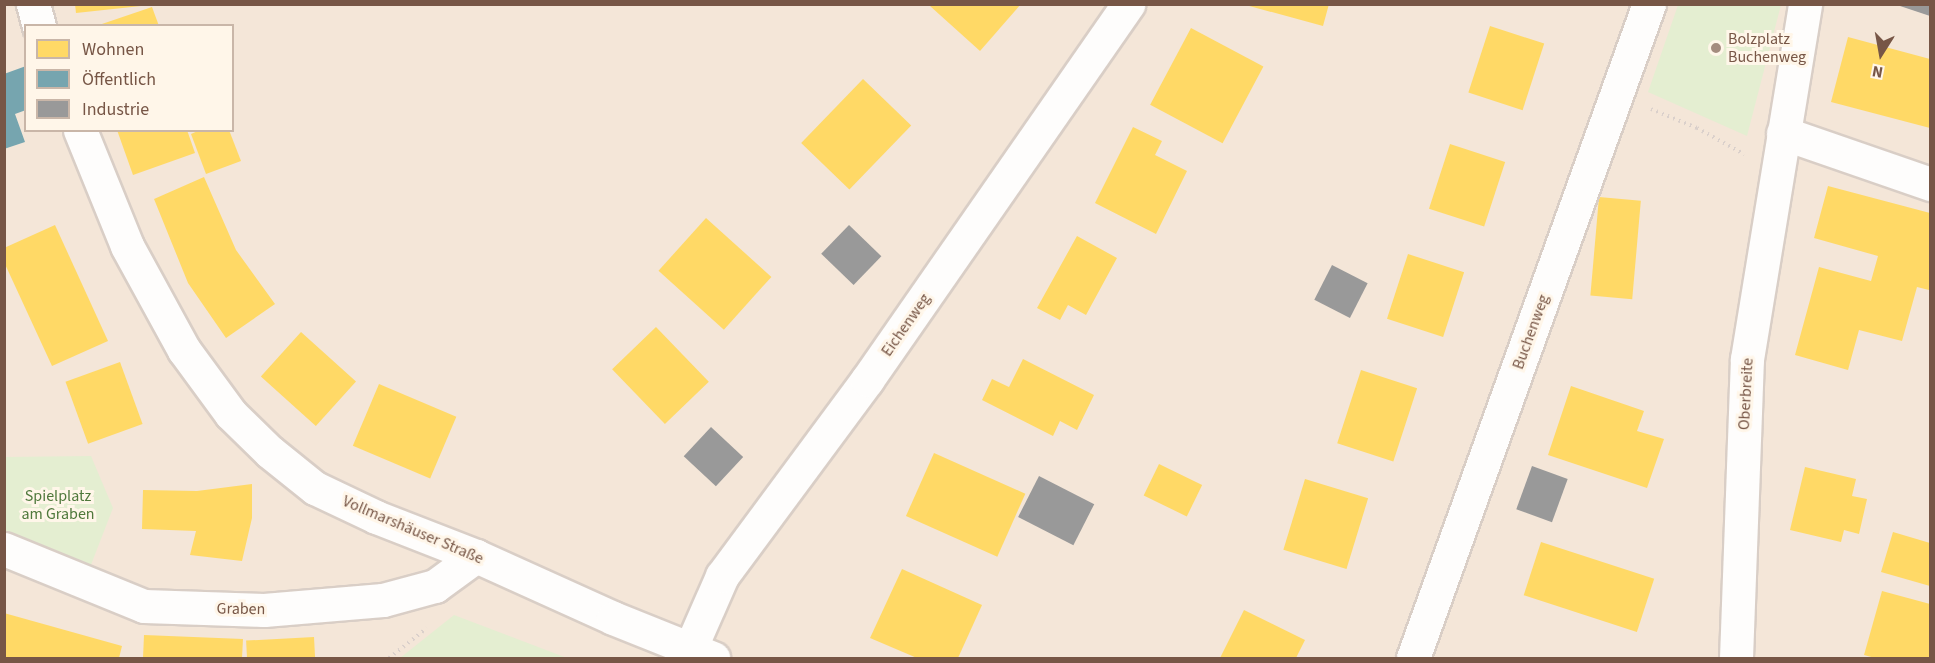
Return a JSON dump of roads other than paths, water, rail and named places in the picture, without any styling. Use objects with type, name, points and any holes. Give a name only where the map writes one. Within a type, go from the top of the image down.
[{"type":"street","points":[[33,4],[38,24]]},
{"type":"street","name":"Eichenweg","points":[[701,654],[722,576],[867,380],[1128,4]]},
{"type":"street","name":"Buchenweg","points":[[1413,658],[1649,4]]},
{"type":"street","name":"Oberbreite","points":[[1736,658],[1747,359],[1805,4]]},
{"type":"street","name":"Vollmarshäuser Straße","points":[[81,132],[127,246],[184,350],[231,414],[270,452],[315,488],[376,518],[476,556],[701,654]]},
{"type":"street","points":[[1783,133],[1930,184]]},
{"type":"street","name":"Graben","points":[[4,549],[144,606],[264,610],[383,600],[435,586],[476,556]]},
{"type":"place","name":"Bolzplatz Buchenweg","points":[[1716,48]]},
{"type":"park label","name":"Spielplatz am Graben","points":[[58,505]]}]
